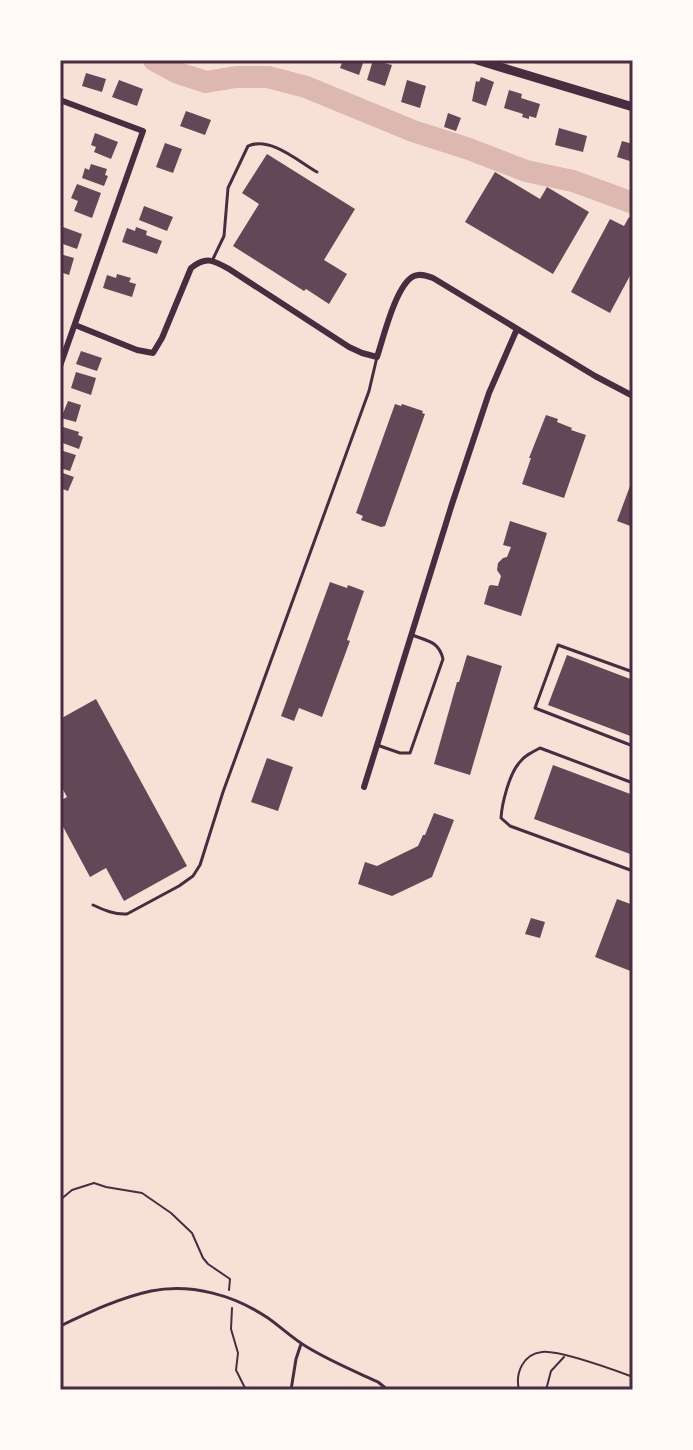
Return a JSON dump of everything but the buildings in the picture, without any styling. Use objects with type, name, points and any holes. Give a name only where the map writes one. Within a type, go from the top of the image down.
[{"type":"main road","points":[[477,60],[633,107]]},
{"type":"street","points":[[60,100],[143,131],[60,366]]},
{"type":"street","points":[[75,325],[137,350],[153,353],[191,268],[205,259],[229,269],[349,347],[377,357],[399,295],[414,276],[426,275],[633,396]]},
{"type":"street","points":[[364,787],[489,393],[517,329]]},
{"type":"lane","points":[[212,261],[224,236],[228,188],[248,146],[256,142],[267,145],[317,172]]},
{"type":"lane","points":[[93,905],[108,912],[127,914],[179,886],[193,876],[200,865],[239,748],[369,391],[377,357]]},
{"type":"lane","points":[[377,745],[410,753],[443,659],[441,649],[436,645],[412,635]]},
{"type":"lane","points":[[633,672],[558,645],[535,708],[633,746]]},
{"type":"lane","points":[[633,783],[540,748],[517,764],[502,803],[501,818],[510,826],[633,871]]},
{"type":"lane","points":[[60,1326],[127,1297],[154,1290],[196,1290],[254,1309],[301,1344],[388,1390]]},
{"type":"lane","points":[[291,1390],[301,1344]]},
{"type":"path","points":[[60,1200],[72,1190],[94,1183],[142,1193],[171,1213],[192,1233],[203,1258],[230,1279],[231,1329],[238,1353],[236,1370],[246,1390]]},
{"type":"path","points":[[519,1390],[518,1375],[524,1361],[544,1351],[633,1377]]},
{"type":"path","points":[[546,1390],[551,1371],[565,1356]]},
{"type":"waterway","points":[[154,60],[178,73],[206,82],[236,77],[268,77],[306,87],[413,131],[526,171],[573,181],[633,203]]}]
